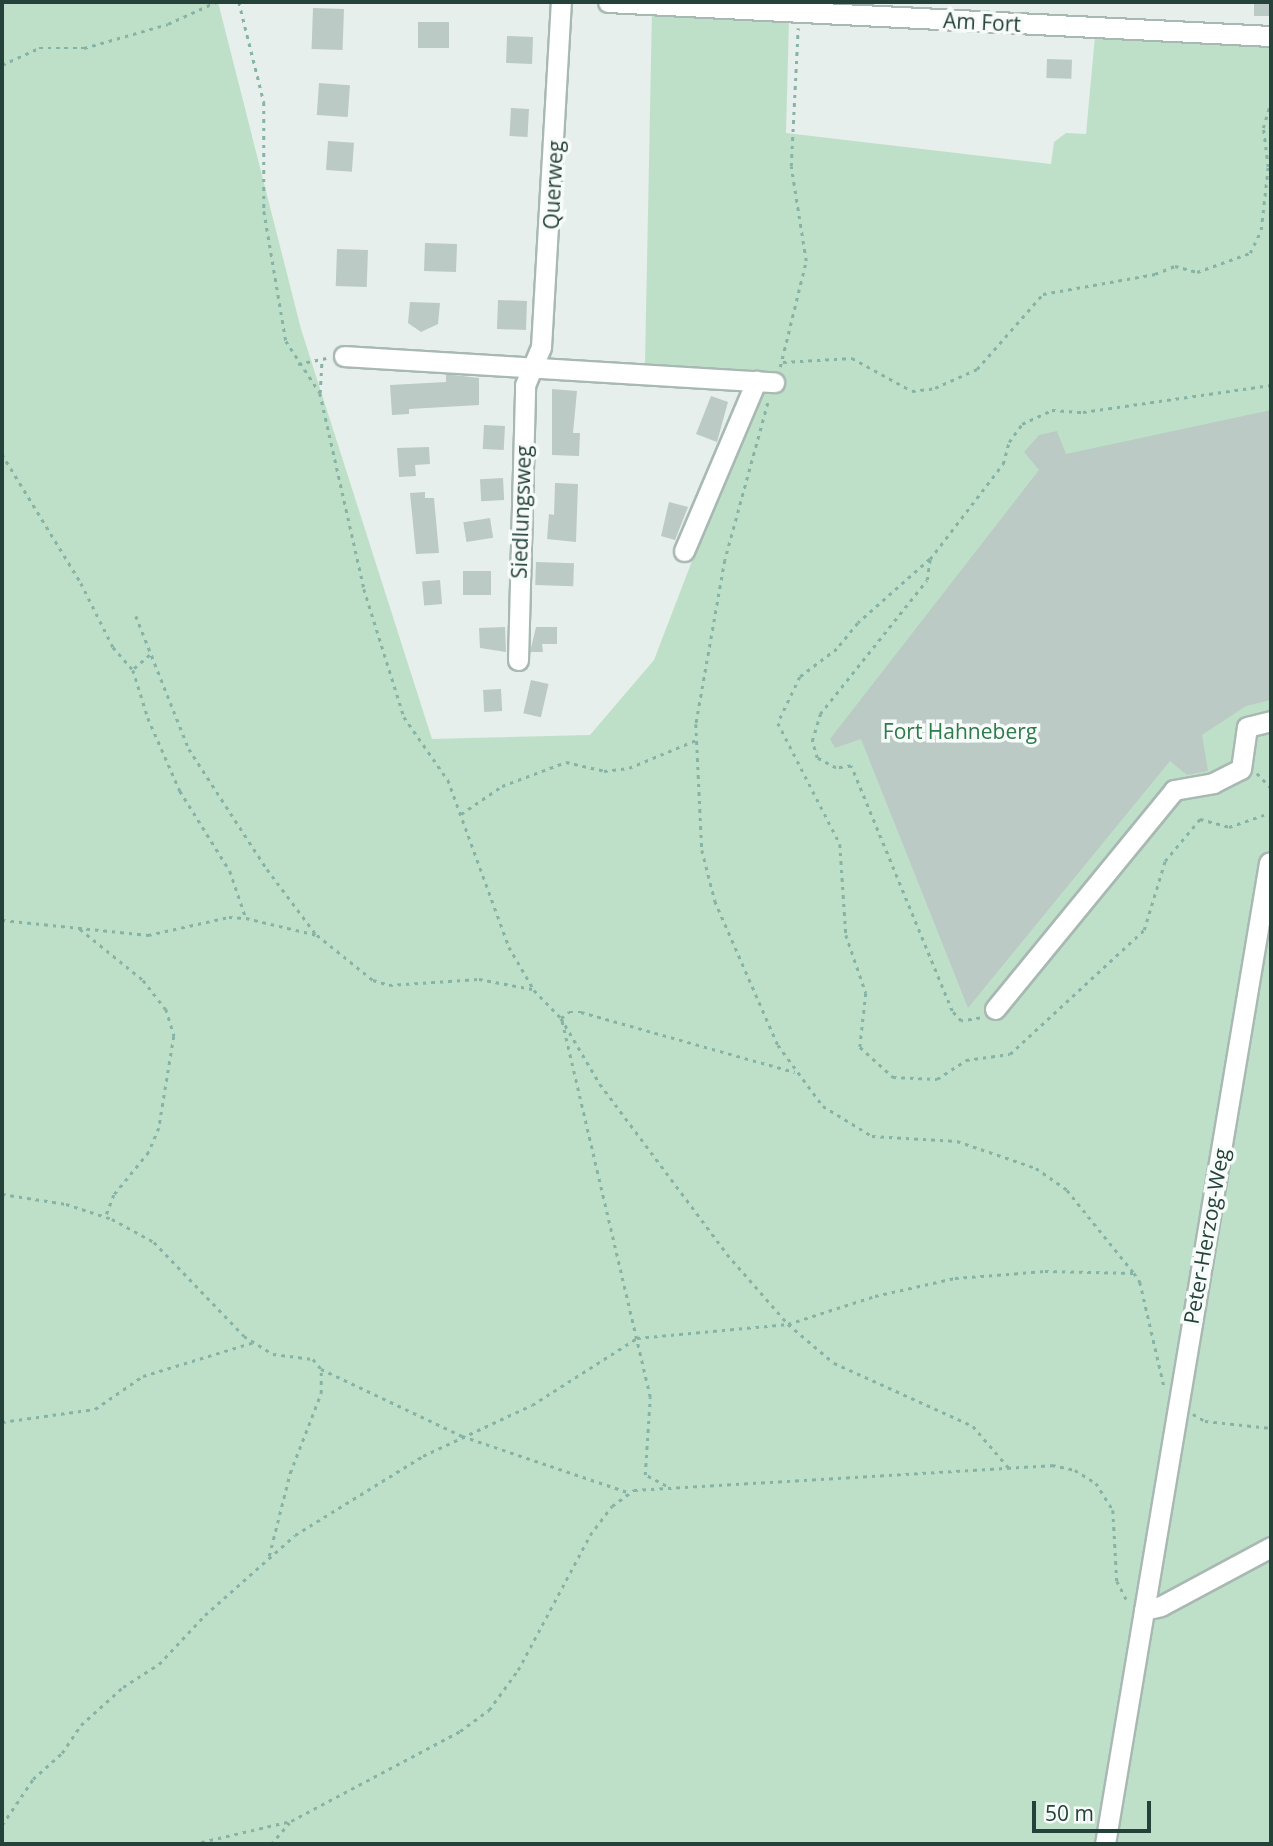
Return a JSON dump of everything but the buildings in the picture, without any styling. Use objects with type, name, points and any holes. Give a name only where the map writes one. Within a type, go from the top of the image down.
[{"type":"street","name":"Querweg","points":[[532,365],[541,347],[561,2]]},
{"type":"street","name":"Am Fort","points":[[608,2],[799,14],[1271,36]]},
{"type":"street","points":[[344,356],[532,365],[765,381],[684,551]]},
{"type":"street","name":"Siedlungsweg","points":[[518,660],[525,385],[532,365]]},
{"type":"street","points":[[995,1009],[1174,790],[1213,783],[1241,769],[1247,727],[1271,721]]},
{"type":"street","name":"Peter-Herzog-Weg","points":[[1105,1844],[1269,863]]},
{"type":"street","points":[[1144,1610],[1161,1606],[1271,1547]]},
{"type":"path","points":[[2,65],[39,48],[84,48],[168,24],[216,2]]},
{"type":"path","points":[[239,2],[264,102],[266,224],[286,341],[320,393]]},
{"type":"path","points":[[799,14],[792,166],[806,261],[783,362],[765,381],[725,560],[696,740],[702,850],[715,901],[764,1016],[795,1072],[824,1106],[872,1136],[957,1141],[1037,1168],[1067,1190],[1140,1282],[1161,1381],[1178,1405],[1205,1420],[1271,1428]]},
{"type":"path","points":[[783,362],[852,358],[912,391],[935,388],[977,369],[1044,294],[1155,274],[1175,265],[1197,272],[1250,253],[1261,230],[1268,167],[1263,128],[1271,101]]},
{"type":"path","points":[[299,364],[322,359],[320,393],[364,589],[404,717],[448,780],[509,947],[534,990],[561,1018],[608,1094],[727,1254],[788,1324],[834,1363],[973,1426],[1009,1468]]},
{"type":"path","points":[[1264,815],[1229,827],[1200,819],[1165,861],[1143,930],[1010,1055],[966,1060],[937,1079],[892,1077],[860,1047],[866,993],[846,935],[840,844],[778,723],[800,677],[837,649],[858,623],[930,559],[1003,464],[1009,442],[1023,424],[1052,410],[1083,412],[1271,385]]},
{"type":"path","points":[[2,454],[82,583],[113,647],[132,670],[180,791],[230,871],[246,918]]},
{"type":"path","points":[[930,559],[927,580],[820,714],[812,741],[817,758],[836,768],[851,766],[860,779],[951,1011],[961,1021],[977,1020],[995,1009]]},
{"type":"path","points":[[136,616],[189,749],[267,869],[317,935],[373,980],[389,985],[478,979],[534,990]]},
{"type":"path","points":[[132,670],[150,655]]},
{"type":"path","points":[[461,814],[502,786],[566,762],[604,771],[629,768],[696,740]]},
{"type":"path","points":[[2,920],[148,935],[229,917],[246,918],[317,935]]},
{"type":"path","points":[[80,929],[143,980],[166,1009],[174,1036],[159,1128],[149,1152],[114,1195],[106,1216]]},
{"type":"path","points":[[561,1018],[569,1012],[581,1012],[795,1072]]},
{"type":"path","points":[[561,1018],[650,1398],[645,1475],[666,1486]]},
{"type":"path","points":[[2,1194],[66,1204],[106,1216],[154,1242],[254,1342],[273,1354],[313,1359],[321,1369],[462,1436],[631,1493]]},
{"type":"path","points":[[2,1825],[33,1779],[62,1753],[81,1725],[123,1687],[159,1664],[268,1559],[351,1500],[462,1436],[532,1405],[637,1338],[788,1324],[875,1296],[955,1278],[1045,1271],[1134,1273]]},
{"type":"path","points":[[2,1422],[95,1409],[143,1376],[254,1342]]},
{"type":"path","points":[[268,1559],[290,1473],[321,1392],[321,1369]]},
{"type":"path","points":[[193,1844],[291,1821],[460,1731],[489,1710],[518,1671],[590,1535],[612,1506],[631,1493],[666,1486],[1052,1465],[1075,1470],[1096,1483],[1113,1510],[1122,1595],[1131,1606],[1144,1610]]},
{"type":"path","points":[[271,1844],[291,1821]]},
{"type":"green space","name":"Fort Hahneberg","points":[[2,2],[218,2],[301,329],[432,739],[590,735],[654,660],[763,376],[645,363],[652,9],[789,20],[786,133],[1051,164],[1054,142],[1066,133],[1086,134],[1095,36],[1271,43],[1271,1545],[1163,1597],[1154,1591],[1098,1844],[2,1844]]},
{"type":"green space","points":[[1271,1553],[1271,1844],[1113,1844],[1152,1617]]}]
